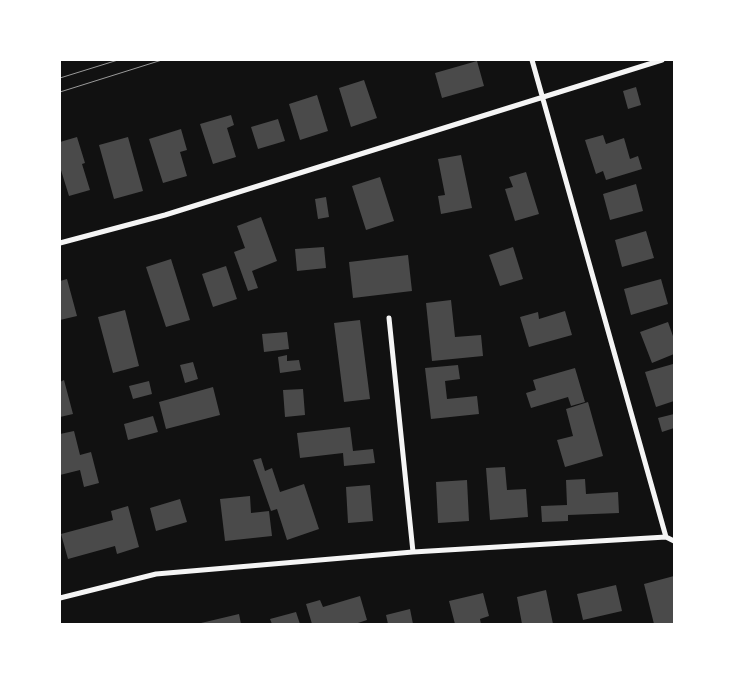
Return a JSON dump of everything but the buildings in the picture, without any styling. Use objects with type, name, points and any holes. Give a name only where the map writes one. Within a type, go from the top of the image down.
[{"type":"street","points":[[532,60],[666,537]]},
{"type":"street","points":[[60,243],[165,215],[662,60]]},
{"type":"street","points":[[389,318],[413,552]]},
{"type":"street","points":[[60,598],[156,574],[413,552],[666,537],[674,541]]},
{"type":"tram line","points":[[60,78],[118,60]]},
{"type":"tram line","points":[[60,92],[162,60]]}]
